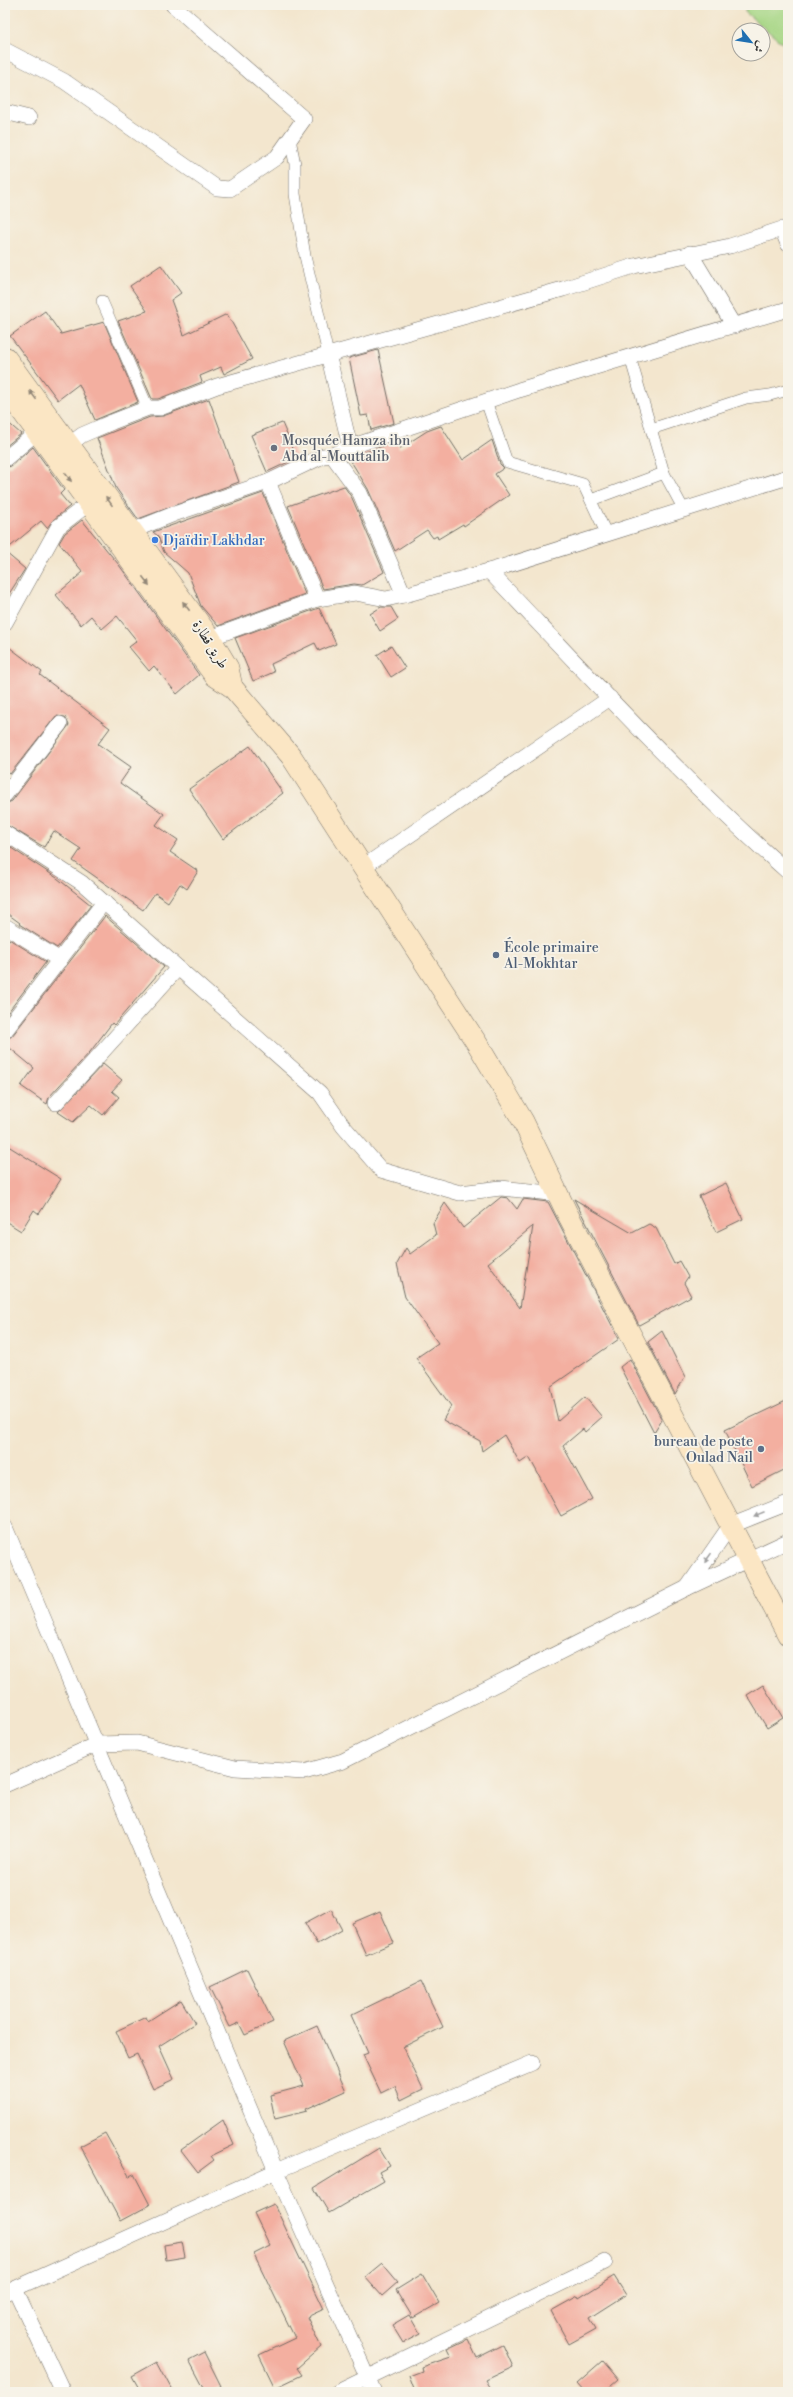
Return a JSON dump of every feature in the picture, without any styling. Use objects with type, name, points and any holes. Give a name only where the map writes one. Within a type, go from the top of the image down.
[{"type":"main road","name":"طريق قطارة","points":[[5,357],[61,451],[88,504],[122,535]]},
{"type":"main road","name":"طريق قطارة","points":[[5,388],[36,433],[61,451],[204,645],[228,668],[232,687],[291,756],[363,867]]},
{"type":"main road","points":[[363,867],[478,1045],[523,1121],[730,1526],[788,1635]]},
{"type":"street","points":[[5,50],[64,81],[217,188],[230,189],[277,157],[304,119],[173,5]]},
{"type":"street","points":[[5,112],[29,118]]},
{"type":"street","points":[[290,139],[295,164],[295,194],[305,256],[350,447]]},
{"type":"street","points":[[61,451],[82,435],[148,408],[160,408],[217,386],[328,354],[459,319],[634,266],[690,253],[730,246],[782,229],[788,244]]},
{"type":"street","points":[[690,253],[734,326]]},
{"type":"street","points":[[102,301],[148,408]]},
{"type":"street","points":[[122,535],[268,482],[323,456],[332,455],[350,447],[486,401],[788,309]]},
{"type":"street","points":[[630,357],[664,473],[684,510]]},
{"type":"street","points":[[651,429],[746,398],[770,395],[788,390]]},
{"type":"street","points":[[486,401],[507,462],[583,484],[607,535]]},
{"type":"street","points":[[5,459],[36,433]]},
{"type":"street","points":[[332,455],[360,493],[404,595]]},
{"type":"street","points":[[591,500],[664,473]]},
{"type":"street","points":[[204,645],[317,599],[355,594],[386,599],[404,595],[607,535],[788,477]]},
{"type":"street","points":[[268,482],[317,599]]},
{"type":"street","points":[[5,623],[58,527],[88,504]]},
{"type":"street","points":[[489,571],[610,698],[753,842],[788,872]]},
{"type":"street","points":[[363,867],[610,698]]},
{"type":"street","points":[[5,795],[60,724]]},
{"type":"street","points":[[5,833],[82,883],[320,1093],[343,1126],[381,1170],[460,1193],[501,1188],[559,1194]]},
{"type":"street","points":[[5,1031],[104,902]]},
{"type":"street","points":[[5,926],[60,960]]},
{"type":"street","points":[[56,1103],[178,968]]},
{"type":"street","points":[[687,1588],[730,1526],[788,1503]]},
{"type":"street","points":[[5,1527],[276,2171],[371,2385]]},
{"type":"street","points":[[5,1785],[97,1744],[138,1743],[234,1768],[304,1772],[343,1761],[687,1588],[788,1541]]},
{"type":"street","points":[[63,2392],[10,2291],[276,2171],[532,2063]]},
{"type":"street","points":[[338,2392],[371,2385],[605,2262]]},
{"type":"green space","points":[[746,5],[788,5],[788,48],[771,34],[771,22],[757,22],[745,12]]},
{"type":"building","points":[[161,265],[181,293],[171,300],[184,335],[227,314],[252,359],[224,374],[221,367],[200,376],[202,382],[158,399],[152,399],[118,321],[147,311],[130,286]]},
{"type":"building","points":[[45,311],[61,334],[104,322],[138,402],[95,420],[79,384],[58,400],[10,336]]},
{"type":"building","points":[[378,350],[394,423],[371,430],[368,415],[361,416],[349,358]]},
{"type":"building","points":[[209,399],[239,482],[138,519],[116,488],[97,438],[150,417],[163,416]]},
{"type":"building","points":[[5,420],[21,434],[5,447]]},
{"type":"building","name":"Mosquée Hamza ibn Abd al-Mouttalib","points":[[282,423],[297,458],[267,472],[251,435]]},
{"type":"building","points":[[441,426],[463,460],[492,440],[500,464],[504,468],[495,474],[509,495],[464,526],[463,524],[438,539],[437,536],[433,538],[427,530],[395,551],[368,489],[349,458],[397,441],[399,449],[427,431]]},
{"type":"building","points":[[33,447],[64,490],[60,494],[70,506],[53,520],[47,528],[41,521],[5,551],[5,468],[11,466]]},
{"type":"building","points":[[344,486],[352,498],[384,572],[362,585],[354,584],[323,589],[288,506]]},
{"type":"building","points":[[263,493],[305,594],[218,626],[201,606],[188,573],[164,552],[158,536],[153,532]]},
{"type":"building","points":[[82,520],[119,565],[199,675],[177,694],[154,666],[149,671],[129,647],[137,641],[117,616],[102,629],[91,616],[81,625],[56,595],[83,572],[59,543],[65,533]]},
{"type":"building","points":[[5,552],[25,569],[5,600]]},
{"type":"building","points":[[381,607],[391,607],[398,619],[380,631],[370,614]]},
{"type":"building","points":[[319,608],[336,644],[319,651],[315,643],[271,664],[274,672],[253,681],[235,638]]},
{"type":"building","points":[[5,644],[42,672],[40,675],[110,728],[98,744],[131,767],[120,783],[164,814],[156,825],[178,840],[170,852],[198,871],[187,889],[180,884],[168,902],[155,893],[143,910],[73,861],[81,849],[54,831],[44,847],[5,824],[5,804],[12,801],[69,725],[65,717],[56,716],[10,774],[5,770]]},
{"type":"building","points":[[391,646],[405,668],[391,677],[377,655]]},
{"type":"building","points":[[250,746],[283,793],[223,839],[189,789]]},
{"type":"building","points":[[5,844],[57,878],[91,905],[57,948],[19,924],[20,923],[5,912]]},
{"type":"building","points":[[105,916],[164,967],[114,1025],[112,1023],[90,1052],[49,1097],[47,1104],[21,1086],[34,1068],[5,1044],[5,1040],[12,1036]]},
{"type":"building","points":[[9,939],[46,962],[5,1016],[5,946]]},
{"type":"building","points":[[103,1064],[122,1080],[112,1091],[119,1097],[103,1115],[91,1105],[73,1122],[58,1112]]},
{"type":"building","points":[[5,1144],[61,1179],[39,1214],[34,1210],[21,1231],[5,1221]]},
{"type":"building","points":[[726,1183],[743,1219],[716,1232],[699,1196]]},
{"type":"building","points":[[501,1197],[508,1198],[517,1209],[523,1199],[548,1202],[619,1339],[550,1387],[558,1421],[585,1397],[602,1417],[585,1432],[583,1429],[563,1446],[592,1499],[561,1516],[529,1457],[520,1463],[504,1435],[482,1451],[480,1441],[443,1420],[451,1406],[416,1358],[438,1343],[405,1297],[397,1264],[406,1248],[410,1254],[436,1235],[433,1223],[445,1203],[463,1228]],"holes":[[[533,1226],[520,1308],[488,1263]]]},
{"type":"building","points":[[574,1199],[632,1233],[649,1224],[656,1228],[674,1264],[679,1261],[688,1277],[684,1283],[691,1296],[639,1325]]},
{"type":"building","points":[[662,1331],[685,1377],[675,1394],[648,1342]]},
{"type":"building","points":[[630,1359],[662,1420],[654,1433],[620,1367]]},
{"type":"building","name":"bureau de poste Oulad Nail","points":[[788,1400],[788,1468],[752,1486],[725,1430]]},
{"type":"building","points":[[763,1685],[783,1718],[767,1728],[747,1695]]},
{"type":"building","points":[[331,1909],[342,1930],[317,1944],[305,1923]]},
{"type":"building","points":[[380,1911],[394,1943],[366,1955],[352,1923]]},
{"type":"building","points":[[247,1969],[273,2022],[245,2035],[239,2023],[230,2027],[210,1987]]},
{"type":"building","points":[[421,1981],[443,2027],[403,2047],[423,2089],[401,2100],[395,2086],[381,2093],[363,2055],[368,2053],[351,2015]]},
{"type":"building","points":[[181,2000],[195,2023],[159,2046],[174,2079],[153,2089],[137,2054],[128,2058],[116,2031],[146,2017],[148,2021]]},
{"type":"building","points":[[317,2026],[346,2091],[306,2109],[307,2111],[275,2119],[270,2095],[304,2086],[284,2041]]},
{"type":"building","points":[[223,2120],[234,2145],[211,2156],[214,2160],[198,2172],[181,2150]]},
{"type":"building","points":[[105,2133],[129,2176],[134,2174],[150,2205],[120,2221],[80,2146]]},
{"type":"building","points":[[379,2148],[390,2166],[379,2172],[384,2181],[329,2213],[314,2188]]},
{"type":"building","points":[[274,2204],[324,2309],[307,2317],[321,2347],[297,2368],[302,2375],[275,2388],[259,2355],[295,2338],[254,2254],[270,2246],[254,2213]]},
{"type":"building","points":[[182,2242],[185,2257],[166,2260],[164,2245]]},
{"type":"building","points":[[382,2263],[398,2282],[382,2296],[365,2277]]},
{"type":"building","points":[[422,2274],[439,2303],[413,2318],[396,2290]]},
{"type":"building","points":[[614,2276],[626,2295],[590,2318],[596,2329],[569,2344],[551,2311],[578,2296],[579,2298]]},
{"type":"building","points":[[409,2315],[420,2334],[403,2343],[392,2325]]},
{"type":"building","points":[[468,2339],[477,2358],[503,2345],[513,2367],[486,2380],[493,2392],[415,2392],[409,2376],[422,2371],[421,2367],[451,2357],[447,2349]]},
{"type":"building","points":[[204,2352],[221,2386],[211,2392],[206,2392],[189,2360]]},
{"type":"building","points":[[602,2361],[618,2380],[604,2392],[585,2392],[577,2383]]},
{"type":"building","points":[[157,2362],[173,2392],[141,2392],[132,2376]]},
{"type":"place","name":"Mosquée Hamza ibn Abd al-Mouttalib","points":[[274,448]]},
{"type":"place","name":"Djaïdir Lakhdar","points":[[155,540]]},
{"type":"place","name":"École primaire Al-Mokhtar","points":[[496,955]]},
{"type":"place","name":"bureau de poste Oulad Nail","points":[[761,1449]]}]
